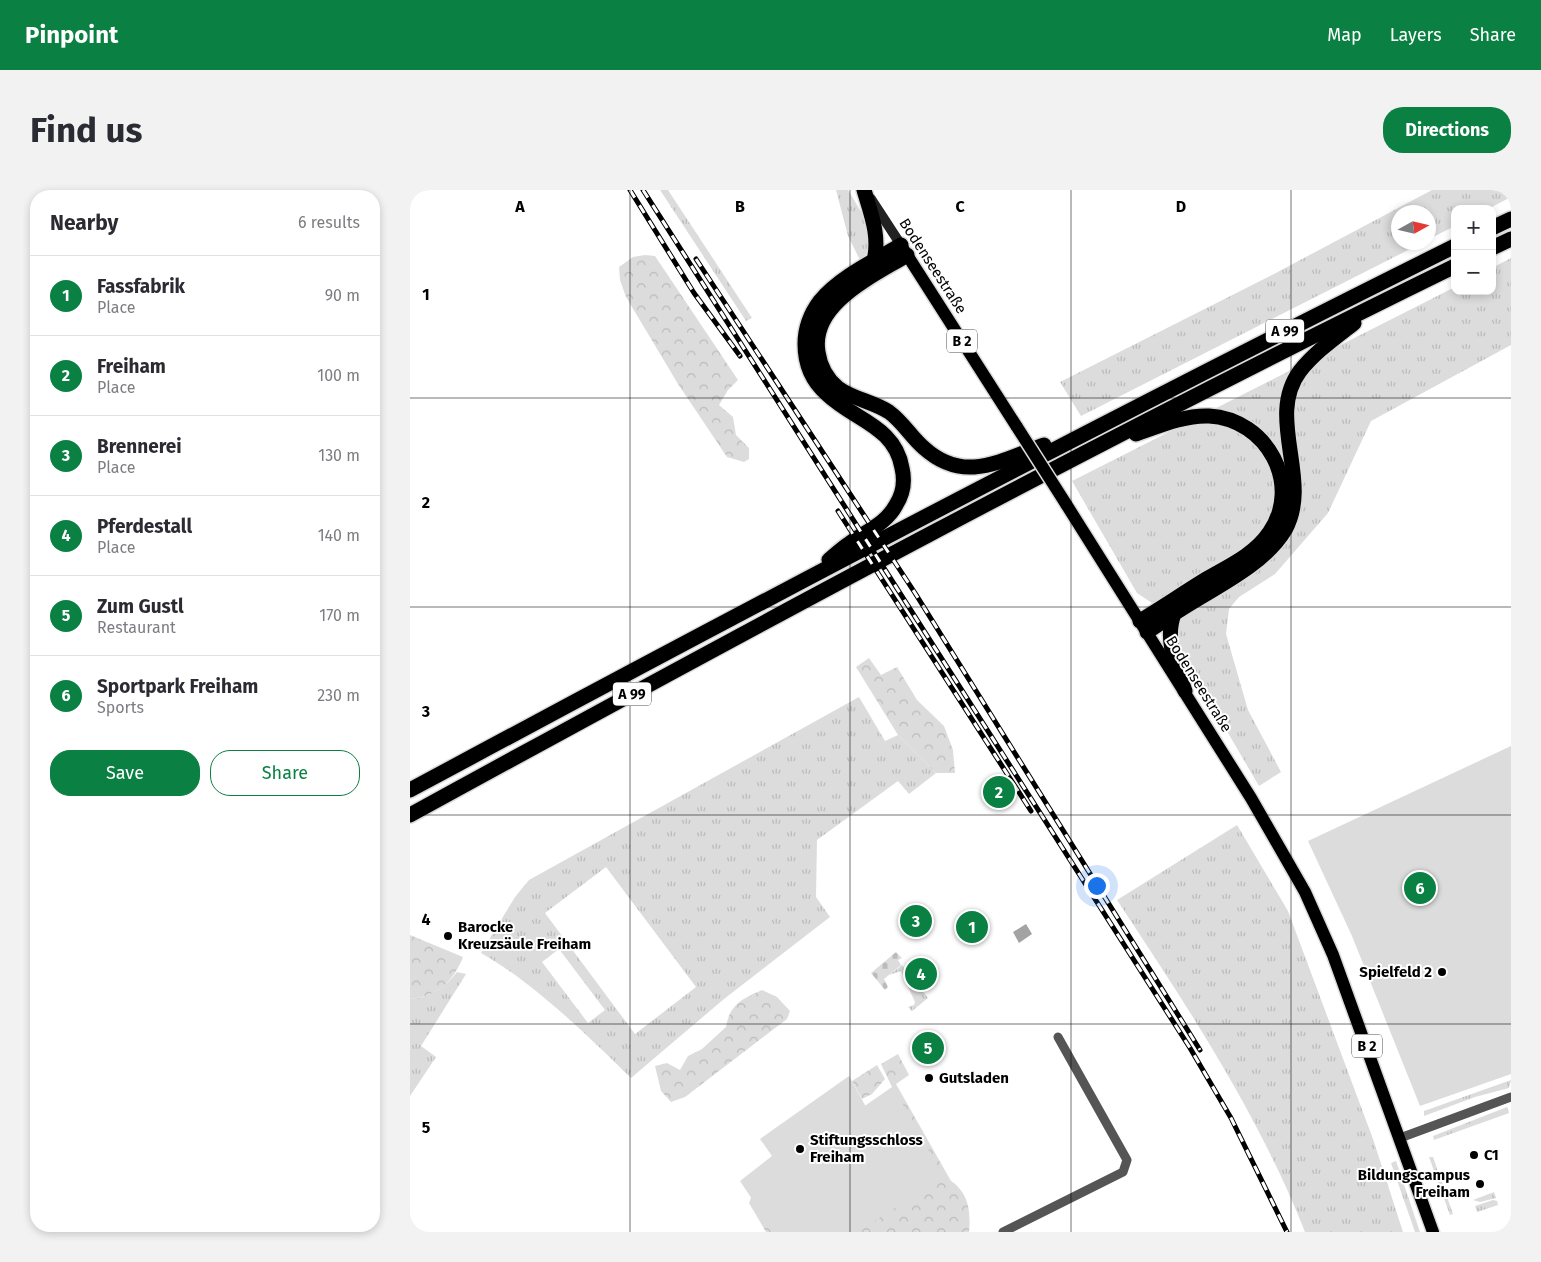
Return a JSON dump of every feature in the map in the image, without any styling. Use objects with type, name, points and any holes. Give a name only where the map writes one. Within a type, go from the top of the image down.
[{"type":"highway","points":[[864,190],[875,228],[878,267]]},
{"type":"highway","points":[[1496,226],[1511,219]]},
{"type":"highway","points":[[1496,246],[1511,239]]},
{"type":"highway","name":"A 99","points":[[410,790],[809,577],[1451,248]]},
{"type":"highway","points":[[809,577],[849,543],[888,517],[900,497],[904,481],[901,461],[887,436],[826,394],[816,382],[807,362],[805,340],[815,309],[835,287],[855,281],[904,250]]},
{"type":"highway","name":"A 99","points":[[410,815],[711,650],[1102,443],[1451,268]]},
{"type":"highway","points":[[855,281],[824,316],[818,333],[817,349],[822,366],[837,387],[890,412],[924,448],[945,463],[968,468],[987,466],[1116,419]]},
{"type":"highway","points":[[1195,594],[1254,563],[1269,550],[1285,529],[1293,505],[1295,483],[1287,421],[1290,394],[1299,372],[1315,355],[1376,305]]},
{"type":"highway","points":[[1102,443],[1176,421],[1209,416],[1237,423],[1256,434],[1271,452],[1278,466],[1282,484],[1282,501],[1278,517],[1269,534],[1195,594],[1173,610],[1143,626]]},
{"type":"highway","points":[[1173,610],[1170,634],[1171,647],[1185,692]]},
{"type":"main road","name":"Bodenseestraße","points":[[864,190],[1066,504],[1286,855],[1309,899],[1334,955],[1433,1232]]},
{"type":"street","points":[[1003,1232],[1123,1172],[1127,1160],[1058,1037]]},
{"type":"street","points":[[1400,1138],[1511,1097]]},
{"type":"green space","points":[[660,190],[668,190],[752,318],[746,321]]},
{"type":"green space","points":[[836,190],[848,190],[871,228],[869,254],[867,252],[861,262],[848,236]]},
{"type":"green space","points":[[1432,190],[1511,190],[1511,197],[1496,205],[1451,205],[1451,228],[1436,236],[1436,205],[1404,205]]},
{"type":"green space","points":[[1391,212],[1391,250],[1408,250],[1081,416],[1060,382],[1272,275]]},
{"type":"green space","points":[[655,256],[738,380],[728,390],[719,405],[733,417],[736,435],[749,448],[749,459],[744,462],[727,457],[678,384],[626,297],[620,280],[619,267],[633,257]]},
{"type":"green space","points":[[1511,258],[1511,345],[1371,421],[1328,513],[1275,574],[1239,597],[1229,609],[1226,634],[1248,710],[1281,772],[1259,786],[1152,603],[1137,593],[1072,481],[1451,289],[1451,295],[1496,295],[1496,266]]},
{"type":"green space","points":[[869,658],[881,675],[897,667],[917,700],[944,726],[953,750],[955,773],[936,773],[898,735],[856,667]]},
{"type":"green space","points":[[859,697],[885,741],[898,735],[936,773],[909,794],[898,781],[817,840],[816,897],[830,917],[724,999],[631,1078],[540,994],[501,965],[481,953],[515,897],[529,880]],"holes":[[[606,867],[696,987],[635,1034],[545,913]],[[559,949],[605,1010],[588,1023],[542,962]]]},
{"type":"green space","points":[[1511,746],[1511,1074],[1420,1106],[1352,936],[1308,841]]},
{"type":"green space","points":[[1237,825],[1288,911],[1373,1139],[1403,1232],[1305,1232],[1266,1145],[1220,1061],[1117,900]]},
{"type":"green space","points":[[410,935],[463,957],[455,973],[443,986],[428,995],[410,999]]},
{"type":"green space","points":[[896,952],[902,958],[898,960],[901,965],[884,979],[888,987],[885,990],[871,973]]},
{"type":"green space","points":[[902,965],[928,998],[912,1011],[908,1007],[914,1005],[915,1002],[901,971],[889,975]]},
{"type":"green space","points":[[457,972],[466,974],[421,1046],[436,1057],[410,1096],[410,999],[436,991]]},
{"type":"green space","points":[[762,990],[777,997],[790,1011],[787,1019],[685,1097],[671,1102],[661,1091],[655,1066],[667,1063],[680,1070],[688,1056],[702,1049],[726,1027],[730,1013],[738,1003]]},
{"type":"green space","points":[[898,1054],[909,1075],[896,1084],[951,1181],[962,1191],[965,1197],[970,1218],[969,1232],[766,1232],[749,1203],[758,1180],[892,1087],[881,1064]]},
{"type":"green space","points":[[877,1065],[885,1079],[872,1094],[862,1099],[852,1081]]},
{"type":"green space","points":[[849,1076],[866,1107],[894,1089],[944,1177],[857,1232],[774,1232],[740,1181],[772,1156],[760,1139]]},
{"type":"green space","points":[[1511,1080],[1509,1088],[1475,1097],[1424,1116],[1424,1111]]},
{"type":"green space","points":[[1507,1107],[1509,1113],[1434,1140],[1433,1136]]},
{"type":"green space","points":[[1429,1157],[1433,1157],[1453,1214],[1450,1215]]},
{"type":"green space","points":[[1396,1161],[1420,1232],[1415,1232],[1391,1163]]},
{"type":"green space","points":[[1494,1192],[1496,1198],[1480,1202],[1473,1200]]},
{"type":"green space","points":[[1493,1200],[1497,1201],[1498,1205],[1477,1212],[1475,1206]]},
{"type":"shaded area","points":[[1026,924],[1032,934],[1019,943],[1013,932]]},
{"type":"railway","points":[[630,190],[694,293],[740,356]]},
{"type":"railway","points":[[643,190],[1190,1048],[1231,1118],[1287,1232]]},
{"type":"railway","points":[[696,259],[915,593],[1200,1050]]},
{"type":"railway","points":[[838,511],[1031,811]]},
{"type":"place","name":"Freiham","points":[[999,792]]},
{"type":"place","name":"Sportpark Freiham","points":[[1420,888]]},
{"type":"place","name":"Brennerei","points":[[916,921]]},
{"type":"place","name":"Fassfabrik","points":[[972,927]]},
{"type":"place","name":"Barocke Kreuzsäule Freiham","points":[[448,936]]},
{"type":"place","name":"Spielfeld 2","points":[[1442,972]]},
{"type":"place","name":"Pferdestall","points":[[921,974]]},
{"type":"place","name":"Zum Gustl","points":[[928,1048]]},
{"type":"place","name":"Gutsladen","points":[[929,1078]]},
{"type":"place","name":"Stiftungsschloss Freiham","points":[[800,1149]]},
{"type":"place","name":"C1","points":[[1474,1155]]},
{"type":"place","name":"Bildungscampus Freiham","points":[[1480,1184]]}]
